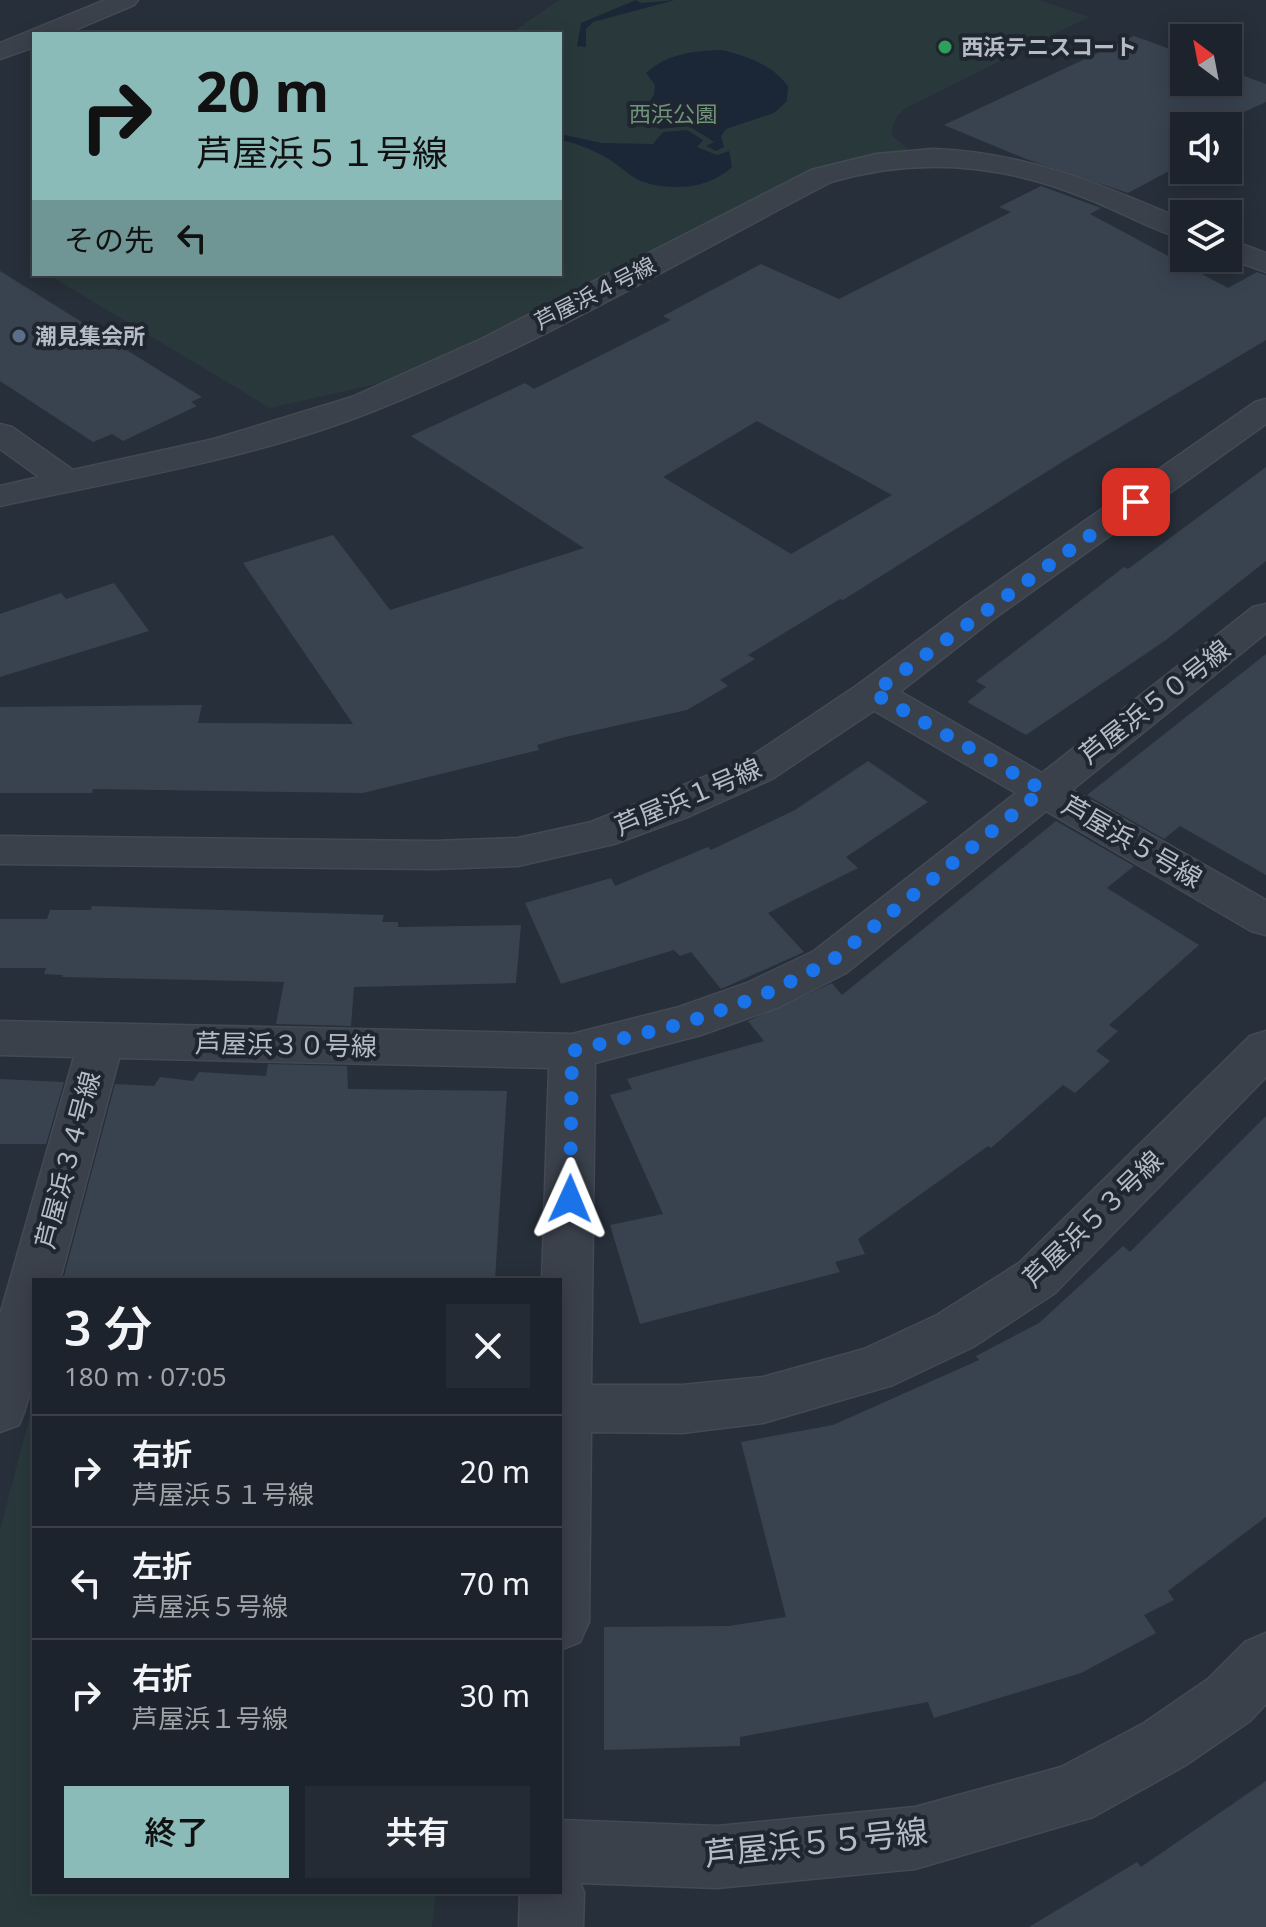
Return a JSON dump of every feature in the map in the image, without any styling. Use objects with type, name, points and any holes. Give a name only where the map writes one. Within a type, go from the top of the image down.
[{"type":"street","points":[[49,32],[126,0]]},
{"type":"street","points":[[0,52],[32,39]]},
{"type":"street","name":"芦屋浜４号線","points":[[0,496],[222,447],[376,399],[492,346],[821,176],[863,162],[929,156],[997,163],[1047,174],[1170,224]]},
{"type":"street","points":[[1242,254],[1266,263]]},
{"type":"street","name":"芦屋浜１号線","points":[[0,850],[434,855],[518,852],[599,834],[744,776],[873,693],[979,612],[1266,409]]},
{"type":"street","points":[[0,434],[67,481]]},
{"type":"street","name":"芦屋浜５０号線","points":[[572,1051],[685,1023],[763,995],[830,962],[1266,615]]},
{"type":"street","name":"芦屋浜５号線","points":[[873,693],[1266,920]]},
{"type":"street","name":"芦屋浜３０号線","points":[[0,1038],[572,1051]]},
{"type":"street","name":"芦屋浜３４号線","points":[[36,1278],[101,1041]]},
{"type":"street","name":"芦屋浜５３号線","points":[[567,1408],[682,1409],[763,1400],[874,1369],[955,1331],[1037,1278],[1266,1048]]},
{"type":"street","points":[[562,1561],[572,1051]]},
{"type":"street","name":"芦屋浜３４号線","points":[[1,1399],[32,1292]]},
{"type":"street","name":"芦屋浜５５号線","points":[[562,1851],[717,1857],[915,1838],[1071,1795],[1165,1744],[1229,1700],[1266,1662]]},
{"type":"street","points":[[551,1927],[552,1894]]},
{"type":"green space","name":"西浜公園","points":[[559,0],[1039,0],[1089,17],[906,108],[896,117],[891,134],[911,152],[863,156],[808,171],[398,379],[270,408],[50,276],[562,276],[562,32],[513,32]]},
{"type":"green space","points":[[32,1408],[32,1894],[436,1894],[432,1927],[0,1927],[0,1530]]},
{"type":"water","points":[[636,0],[641,3],[675,0],[593,22],[586,29],[586,47],[577,46],[581,23]]},
{"type":"water","points":[[722,50],[759,62],[788,86],[787,101],[774,113],[726,129],[721,136],[724,147],[716,151],[706,146],[714,142],[689,126],[659,129],[645,109],[654,95],[655,85],[646,73],[682,54]]},
{"type":"water","points":[[687,130],[703,140],[697,147],[717,155],[729,151],[732,167],[702,184],[666,187],[638,180],[596,152],[562,140],[562,134],[602,143],[653,144],[663,132]]},
{"type":"building","points":[[1134,36],[1170,49],[1170,96],[1242,96],[1242,75],[1266,84],[1266,102],[1242,113],[1170,112],[1170,170],[1128,193],[1026,159],[944,125]]},
{"type":"building","points":[[1041,186],[1101,208],[1090,214],[1170,257],[1170,272],[1198,272],[1228,288],[1257,272],[1266,275],[1266,340],[748,655],[755,659],[720,680],[728,686],[687,710],[565,737],[537,745],[539,750],[363,793],[93,789],[92,793],[0,793],[0,707],[202,705],[198,723],[353,724],[243,563],[333,535],[390,610],[584,548],[411,436],[525,383],[534,389],[671,320],[663,316],[761,264],[839,299],[1011,212],[999,207]],"holes":[[[757,421],[892,495],[791,554],[663,477]]]},
{"type":"building","points":[[0,271],[202,397],[191,402],[197,406],[123,441],[112,434],[93,442],[0,381]]},
{"type":"building","points":[[1266,467],[1266,561],[1166,640],[1026,735],[967,702],[986,687],[976,681],[1124,567],[1128,569]]},
{"type":"building","points":[[114,583],[149,631],[0,677],[0,614],[61,593],[66,599]]},
{"type":"building","points":[[1266,654],[1266,875],[1180,826],[1164,839],[1087,795]]},
{"type":"building","points":[[868,761],[928,802],[846,857],[858,868],[768,913],[804,952],[721,989],[691,952],[680,956],[674,950],[561,984],[525,903],[611,878],[615,886],[708,847],[711,850],[795,810]]},
{"type":"building","points":[[1056,821],[1134,866],[1107,888],[1199,945],[1109,1025],[1118,1031],[1096,1051],[1110,1061],[1075,1093],[1063,1085],[991,1148],[988,1146],[858,1239],[865,1254],[835,1262],[840,1272],[640,1324],[610,1225],[663,1214],[610,1095],[632,1089],[627,1079],[764,1041],[748,1021],[832,983],[842,995]]},
{"type":"building","points":[[92,906],[384,915],[382,922],[398,922],[398,927],[521,925],[516,983],[354,987],[351,1026],[276,1024],[284,982],[62,977],[44,974],[46,968],[0,968],[0,919],[47,919],[50,910],[91,910]]},
{"type":"building","points":[[268,1064],[347,1066],[348,1089],[507,1091],[495,1278],[64,1278],[115,1084],[154,1086],[160,1077],[193,1081],[199,1072],[266,1076]]},
{"type":"building","points":[[0,1079],[64,1082],[46,1144],[0,1144]]},
{"type":"building","points":[[1266,1116],[1266,1517],[1168,1591],[1174,1600],[1144,1615],[1156,1633],[1081,1673],[934,1718],[928,1702],[740,1737],[740,1746],[604,1750],[604,1627],[729,1626],[786,1617],[741,1442],[833,1425],[979,1360],[976,1356],[1039,1323],[1123,1246],[1130,1252]]},
{"type":"building","points":[[1266,1781],[1266,1927],[1029,1927],[1137,1862],[1141,1867]]},
{"type":"place","name":"西浜テニスコート","points":[[945,47]]},
{"type":"place","name":"潮見集会所","points":[[19,336]]},
{"type":"route","points":[[570,1199],[572,1051],[685,1023],[763,995],[830,962],[1043,790],[873,693],[979,612],[1136,502]]}]
